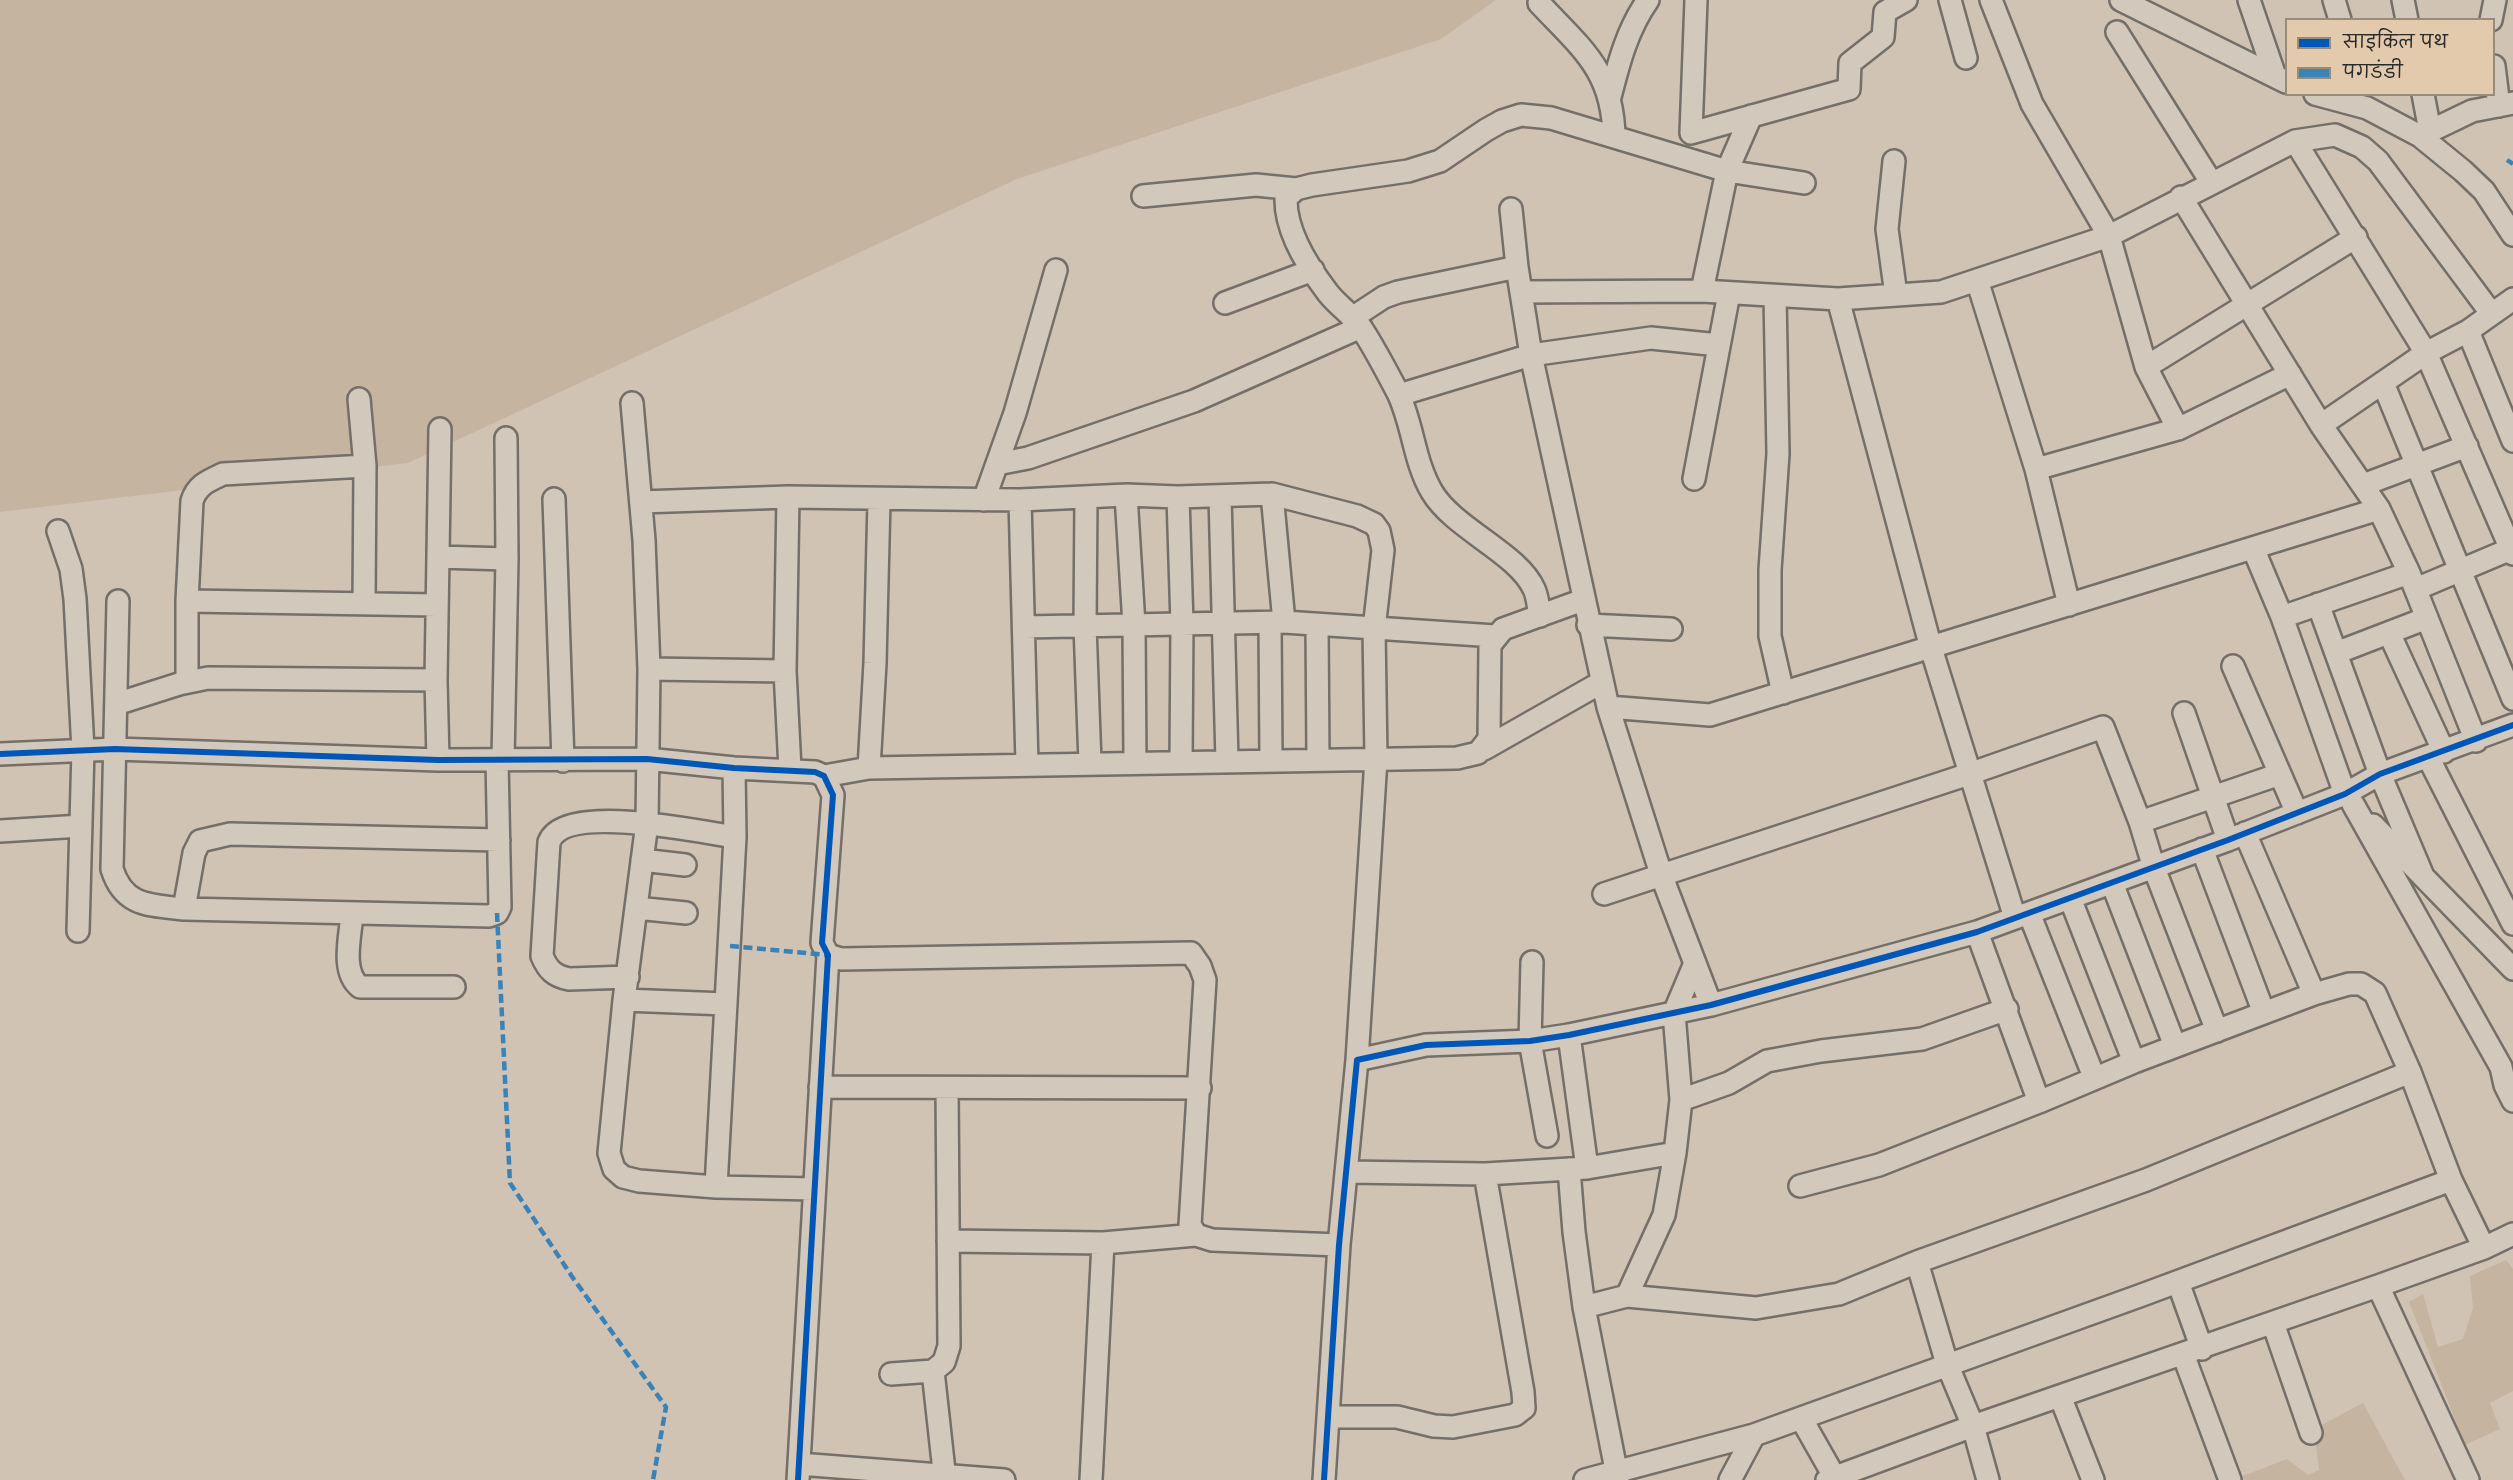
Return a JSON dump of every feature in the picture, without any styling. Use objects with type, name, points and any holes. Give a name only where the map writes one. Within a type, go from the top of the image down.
[{"type":"street","points":[[1610,97],[1626,38],[1648,0]]},
{"type":"street","points":[[1696,0],[1691,133],[1849,89],[1850,63],[1883,37],[1885,12],[1906,0]]},
{"type":"street","points":[[1950,0],[1966,58]]},
{"type":"street","points":[[1991,0],[2032,104],[2109,236],[2146,367],[2178,429]]},
{"type":"street","points":[[2121,0],[2281,79]]},
{"type":"street","points":[[2248,0],[2281,79]]},
{"type":"street","points":[[2334,0],[2339,18]]},
{"type":"street","points":[[2403,0],[2408,18]]},
{"type":"street","points":[[2491,18],[2495,0]]},
{"type":"street","points":[[1539,3],[1590,58],[1603,77],[1614,117],[1614,137]]},
{"type":"street","points":[[2117,32],[2211,182]]},
{"type":"street","points":[[2425,133],[2472,111],[2506,105],[2495,72]]},
{"type":"street","points":[[2329,96],[2365,101],[2425,133],[2484,191],[2513,235]]},
{"type":"street","points":[[2423,96],[2425,133]]},
{"type":"street","points":[[1143,196],[1256,185],[1296,189],[1424,167],[1440,161],[1472,138],[1502,121],[1521,115],[1551,118],[1727,171],[1804,183]]},
{"type":"street","points":[[1702,291],[1727,171],[1751,116]]},
{"type":"street","points":[[1522,292],[1702,291],[1838,299],[1941,292],[2109,236],[2181,197],[2295,141],[2335,135],[2362,147],[2378,161],[2491,314]]},
{"type":"street","points":[[2282,617],[2318,604],[2461,570],[2512,551],[2426,353],[2295,141]]},
{"type":"street","points":[[1894,161],[1887,229],[1896,295]]},
{"type":"street","points":[[1296,189],[1286,198],[1286,210],[1292,230],[1313,270],[1328,293],[1356,323],[1399,395],[1432,493],[1448,512],[1517,567],[1535,591],[1540,616]]},
{"type":"street","points":[[2181,197],[2321,425],[2379,509],[2412,581],[2476,741]]},
{"type":"street","points":[[1511,209],[1517,267],[1531,355],[1588,625],[1608,707],[1662,877],[1711,1005]]},
{"type":"street","points":[[2146,367],[2356,237]]},
{"type":"street","points":[[997,464],[1028,458],[1194,401],[1356,323],[1384,297],[1517,267]]},
{"type":"street","points":[[984,500],[1015,413],[1056,270]]},
{"type":"street","points":[[1225,303],[1313,270]]},
{"type":"street","points":[[1977,280],[2036,469],[2068,605]]},
{"type":"street","points":[[1694,479],[1729,293]]},
{"type":"street","points":[[1775,296],[1778,454],[1770,570],[1770,636],[1783,693]]},
{"type":"street","points":[[1838,299],[1931,648],[1969,774],[2022,916],[2094,1077]]},
{"type":"street","points":[[2321,425],[2426,353],[2468,331],[2513,299]]},
{"type":"street","points":[[2468,331],[2513,441]]},
{"type":"street","points":[[1399,395],[1531,355],[1650,338],[1719,345]]},
{"type":"street","points":[[2036,469],[2178,429],[2290,374]]},
{"type":"street","points":[[2383,383],[2513,699]]},
{"type":"street","points":[[358,399],[365,466],[364,604]]},
{"type":"street","points":[[632,403],[641,502],[649,669],[647,823],[624,1000],[609,1153],[615,1169],[623,1177],[639,1180],[716,1187],[814,1189]]},
{"type":"street","points":[[438,760],[436,680],[440,429]]},
{"type":"street","points":[[118,601],[112,869],[118,886],[131,898],[144,904],[184,909],[489,916],[497,913],[500,907],[499,840],[504,760],[506,438]]},
{"type":"street","points":[[2363,485],[2467,446]]},
{"type":"street","points":[[187,682],[187,601],[192,501],[196,490],[205,482],[223,474],[365,466]]},
{"type":"street","points":[[641,502],[788,497],[879,500],[1020,500],[1126,495],[1178,498],[1272,494],[1358,516],[1374,524],[1379,531],[1383,550],[1374,629],[1376,759],[1357,1060],[1339,1245],[1324,1480]]},
{"type":"street","points":[[1271,761],[1277,622],[1272,494]]},
{"type":"street","points":[[1126,495],[1134,625],[1135,763]]},
{"type":"street","points":[[1220,496],[1227,761]]},
{"type":"street","points":[[788,497],[785,671],[790,769]]},
{"type":"street","points":[[1086,497],[1085,626],[1090,763]]},
{"type":"street","points":[[1178,498],[1182,624],[1181,762]]},
{"type":"street","points":[[554,499],[554,761]]},
{"type":"street","points":[[869,768],[875,663],[879,500]]},
{"type":"street","points":[[1020,500],[1027,764]]},
{"type":"street","points":[[1608,707],[1710,715],[2379,509]]},
{"type":"street","points":[[58,531],[70,568],[75,599],[83,750],[78,931]]},
{"type":"street","points":[[2253,548],[2282,617],[2345,794]]},
{"type":"street","points":[[438,557],[507,559]]},
{"type":"street","points":[[1484,748],[1490,739],[1490,645],[1495,636],[1503,629],[1583,600]]},
{"type":"street","points":[[187,601],[437,605]]},
{"type":"street","points":[[2318,604],[2380,774],[2423,876]]},
{"type":"street","points":[[2336,653],[2427,618]]},
{"type":"street","points":[[1024,627],[1277,622],[1495,636]]},
{"type":"street","points":[[1317,625],[1318,760]]},
{"type":"street","points":[[1588,625],[1671,629]]},
{"type":"street","points":[[2389,633],[2436,754],[2513,924]]},
{"type":"street","points":[[2234,666],[2297,813]]},
{"type":"street","points":[[649,669],[785,671]]},
{"type":"street","points":[[116,704],[187,682],[208,678],[436,680]]},
{"type":"street","points":[[0,754],[115,749],[438,760],[647,759],[734,768],[790,769],[815,772],[824,776],[869,768],[1457,758],[1478,753],[1602,682]]},
{"type":"street","points":[[2184,713],[2213,797],[2236,836],[2314,994]]},
{"type":"street","points":[[1604,894],[1662,877],[2103,727],[2140,822],[2154,868],[2217,1030]]},
{"type":"street","points":[[1357,1060],[1426,1045],[1530,1041],[1569,1035],[1711,1005],[1977,932],[2112,884],[2297,813],[2345,794],[2380,774],[2511,731]]},
{"type":"street","points":[[716,1187],[735,837],[734,768]]},
{"type":"street","points":[[2140,822],[2280,774]]},
{"type":"street","points":[[824,776],[833,795],[822,943],[828,955],[799,1472],[1004,1480]]},
{"type":"street","points":[[2513,969],[2353,804],[2501,1066],[2505,1085],[2513,1101]]},
{"type":"street","points":[[628,977],[569,980],[560,978],[549,970],[542,956],[549,842],[552,836],[562,828],[579,822],[647,823],[735,837]]},
{"type":"street","points":[[0,831],[81,826]]},
{"type":"street","points":[[184,909],[194,853],[200,841],[210,837],[231,834],[499,840]]},
{"type":"street","points":[[2202,849],[2264,1013]]},
{"type":"street","points":[[642,860],[685,865]]},
{"type":"street","points":[[2112,884],[2175,1046]]},
{"type":"street","points":[[2070,898],[2134,1062]]},
{"type":"street","points":[[636,908],[686,913]]},
{"type":"street","points":[[352,913],[348,972],[353,982],[360,987],[454,987]]},
{"type":"street","points":[[1977,932],[2007,1008],[2039,1102]]},
{"type":"street","points":[[828,955],[841,959],[1191,953],[1200,966],[1205,980],[1190,1225],[1196,1235]]},
{"type":"street","points":[[1532,962],[1530,1041],[1547,1136]]},
{"type":"street","points":[[1627,1296],[1664,1215],[1675,1153],[1681,1100],[1674,1013],[1695,963]]},
{"type":"street","points":[[1800,1186],[1879,1165],[2039,1102],[2094,1077],[2217,1030],[2314,994],[2349,984],[2361,984],[2375,993],[2410,1072],[2451,1180],[2500,1240],[2378,1286],[1973,1426],[1831,1479],[1801,1418]]},
{"type":"street","points":[[624,1000],[726,1004]]},
{"type":"street","points":[[1681,1100],[1729,1083],[1767,1061],[1821,1051],[1922,1039],[2007,1008]]},
{"type":"street","points":[[1569,1035],[1578,1169],[1574,1232],[1584,1306],[1617,1476]]},
{"type":"street","points":[[1584,1306],[1627,1296],[1756,1308],[1839,1294],[1917,1262],[2146,1180],[2410,1072]]},
{"type":"street","points":[[820,1087],[1200,1088]]},
{"type":"street","points":[[891,1374],[933,1371],[944,1362],[949,1346],[947,1088]]},
{"type":"street","points":[[1346,1172],[1485,1174],[1578,1169],[1675,1153]]},
{"type":"street","points":[[1328,1418],[1397,1417],[1428,1425],[1453,1427],[1515,1415],[1524,1408],[1485,1174]]},
{"type":"street","points":[[1584,1480],[1617,1476],[1754,1435],[2178,1282],[2451,1180]]},
{"type":"street","points":[[948,1241],[1103,1243],[1196,1235],[1212,1240],[1339,1245]]},
{"type":"street","points":[[1091,1480],[1103,1243]]},
{"type":"street","points":[[1917,1262],[1947,1364],[1973,1426],[1988,1480]]},
{"type":"street","points":[[2178,1282],[2192,1352],[2230,1480]]},
{"type":"street","points":[[2378,1286],[2468,1480]]},
{"type":"street","points":[[2273,1323],[2311,1433]]},
{"type":"street","points":[[933,1371],[945,1478]]},
{"type":"street","points":[[2060,1396],[2093,1480]]},
{"type":"street","points":[[1730,1480],[1754,1435]]},
{"type":"shaded area","points":[[0,0],[1496,0],[1441,39],[1017,179],[408,463],[0,512]]},
{"type":"shaded area","points":[[2506,1260],[2513,1269],[2513,1391],[2490,1403],[2500,1429],[2465,1445],[2409,1302],[2423,1294],[2438,1347],[2463,1339],[2473,1308],[2470,1276]]},
{"type":"shaded area","points":[[2363,1403],[2405,1480],[2244,1480],[2243,1476],[2287,1459],[2308,1475],[2319,1470],[2314,1429]]},
{"type":"marked path","points":[[2507,160],[2513,164]]},
{"type":"marked path","points":[[497,913],[510,1183],[573,1278],[666,1407],[653,1480]]},
{"type":"marked path","points":[[730,946],[828,955]]},
{"type":"cycle path","points":[[1324,1480],[1339,1245],[1357,1060],[1426,1045],[1530,1041],[1569,1035],[1711,1005],[1977,932],[2228,840],[2345,794],[2380,774],[2513,725]]},
{"type":"cycle path","points":[[0,754],[115,749],[438,760],[647,759],[734,768],[815,772],[824,776],[833,795],[822,943],[828,955],[798,1480]]}]
